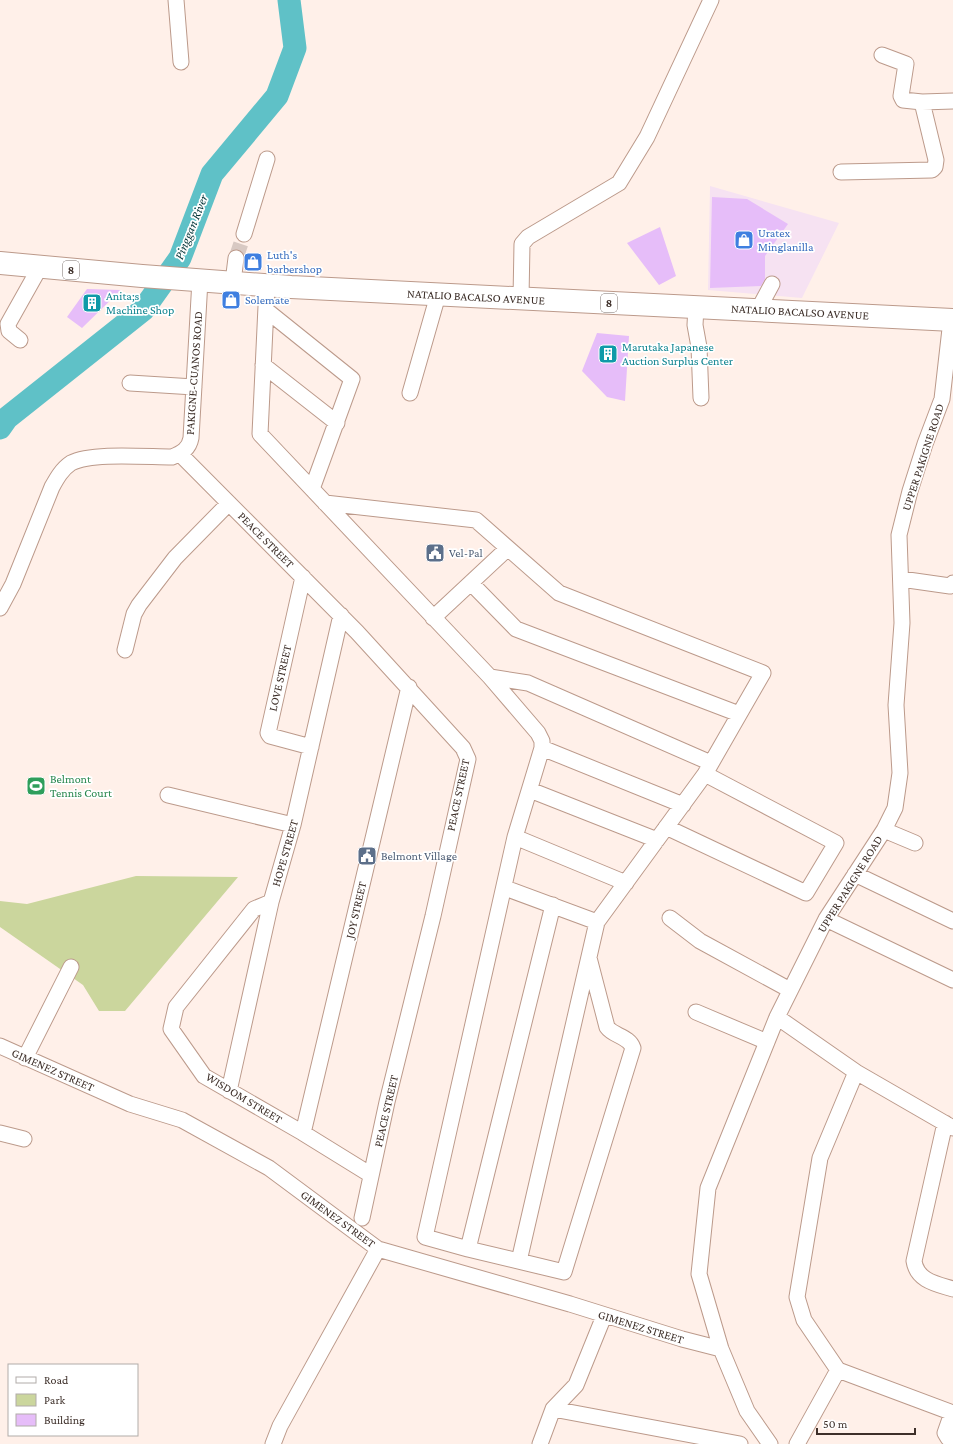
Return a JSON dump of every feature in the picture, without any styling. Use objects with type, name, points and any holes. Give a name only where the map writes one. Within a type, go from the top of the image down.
[{"type":"highway","name":"NATALIO BACALSO AVENUE","points":[[0,263],[142,276],[267,285],[438,295],[952,320]]},
{"type":"street","points":[[176,0],[181,62]]},
{"type":"street","points":[[521,298],[522,244],[528,237],[619,183],[647,137],[711,0]]},
{"type":"street","points":[[882,55],[906,64],[901,96],[902,100],[922,102],[953,102]]},
{"type":"street","points":[[841,172],[932,170],[935,167],[936,160],[922,102]]},
{"type":"street","points":[[244,234],[267,160]]},
{"type":"street","points":[[233,282],[236,258]]},
{"type":"street","points":[[20,340],[9,331],[8,324],[40,267]]},
{"type":"street","name":"PAKIGNE-CUANOS ROAD","points":[[180,454],[188,448],[191,438],[194,387],[192,280]]},
{"type":"street","points":[[758,310],[772,284]]},
{"type":"street","points":[[267,285],[260,434],[490,677],[538,733],[542,741],[542,748],[515,837],[505,888],[425,1237],[519,1262],[564,1272],[633,1048],[628,1041],[610,1031],[606,1027],[589,958]]},
{"type":"street","points":[[410,393],[438,295]]},
{"type":"street","points":[[696,307],[695,325],[699,347],[701,398]]},
{"type":"street","points":[[266,310],[352,379],[312,489]]},
{"type":"street","name":"UPPER PAKIGNE ROAD","points":[[770,1444],[747,1411],[721,1349],[699,1274],[708,1188],[776,1017],[826,919],[884,830],[895,808],[900,773],[896,705],[902,622],[900,535],[924,444],[942,399],[952,320]]},
{"type":"street","points":[[263,366],[337,423]]},
{"type":"street","points":[[130,383],[194,387]]},
{"type":"street","points":[[0,608],[23,562],[52,487],[59,474],[71,464],[82,459],[103,457],[172,457],[180,454]]},
{"type":"street","name":"PEACE STREET","points":[[180,454],[303,577],[409,687],[463,748],[468,759],[362,1218]]},
{"type":"street","points":[[125,650],[134,614],[139,605],[175,558],[229,503]]},
{"type":"street","points":[[326,503],[476,520],[559,594],[763,672],[708,769],[597,922],[519,1262]]},
{"type":"street","points":[[433,618],[508,548]]},
{"type":"street","name":"LOVE STREET","points":[[303,577],[268,733],[270,736],[311,747]]},
{"type":"street","points":[[901,579],[950,586],[953,582]]},
{"type":"street","points":[[471,583],[516,629],[739,714]]},
{"type":"street","name":"HOPE STREET","points":[[229,1091],[271,902],[294,825],[340,615]]},
{"type":"street","points":[[490,677],[528,683],[708,769],[836,843],[806,893],[666,827]]},
{"type":"street","name":"JOY STREET","points":[[303,1133],[409,687]]},
{"type":"street","points":[[542,748],[683,805]]},
{"type":"street","points":[[530,790],[657,840]]},
{"type":"street","points":[[168,795],[294,825]]},
{"type":"street","points":[[884,830],[915,843]]},
{"type":"street","points":[[515,837],[626,883]]},
{"type":"street","points":[[855,874],[953,921]]},
{"type":"street","points":[[505,888],[553,904],[597,922]]},
{"type":"street","name":"WISDOM STREET","points":[[271,902],[254,909],[176,1007],[171,1029],[204,1076],[303,1133],[371,1176]]},
{"type":"street","points":[[468,1249],[553,904]]},
{"type":"street","points":[[670,918],[700,941],[790,990]]},
{"type":"street","points":[[826,919],[953,980]]},
{"type":"street","points":[[25,1058],[71,967]]},
{"type":"street","points":[[696,1012],[767,1042]]},
{"type":"street","points":[[776,1017],[856,1072],[949,1126],[914,1261],[918,1274],[926,1280],[953,1289]]},
{"type":"street","name":"GIMENEZ STREET","points":[[0,1046],[130,1104],[182,1120],[269,1168],[378,1249],[570,1304],[682,1340],[721,1349]]},
{"type":"street","points":[[856,1072],[820,1158],[797,1297],[804,1320],[838,1370],[952,1413],[945,1433],[948,1438],[953,1441]]},
{"type":"street","points":[[0,1133],[24,1138]]},
{"type":"street","points":[[272,1444],[280,1426],[378,1249]]},
{"type":"street","points":[[540,1444],[553,1409],[576,1385],[604,1316]]},
{"type":"street","points":[[797,1444],[838,1370]]},
{"type":"street","points":[[553,1409],[684,1439],[740,1444]]},
{"type":"street","points":[[759,1444],[770,1444]]},
{"type":"shaded area","points":[[710,186],[839,223],[802,298],[708,290]]},
{"type":"green space","points":[[136,876],[238,877],[125,1011],[99,1011],[83,985],[0,927],[0,901],[27,904]]},
{"type":"building","name":"Uratex Minglanilla","points":[[712,197],[747,199],[788,224],[765,256],[765,279],[761,286],[710,288]]},
{"type":"building","points":[[660,227],[676,276],[659,285],[627,243]]},
{"type":"building","name":"Anita;s Machine Shop","points":[[87,289],[121,290],[82,328],[67,317]]},
{"type":"building","name":"Marutaka Japanese Auction Surplus Center","points":[[597,333],[629,336],[625,401],[607,397],[582,371]]},
{"type":"waterway","name":"Pinggan River","points":[[0,428],[7,418],[143,310],[180,258],[212,174],[277,96],[295,48],[289,0]]},
{"type":"tunnel","points":[[236,258],[244,234]]},
{"type":"place","name":"Uratex Minglanilla","points":[[744,240]]},
{"type":"place","name":"Luth's barbershop","points":[[253,262]]},
{"type":"place","name":"Solemate","points":[[231,300]]},
{"type":"place","name":"Anita;s Machine Shop","points":[[92,303]]},
{"type":"place","name":"Marutaka Japanese Auction Surplus Center","points":[[608,354]]},
{"type":"place","name":"Vel-Pal","points":[[435,553]]},
{"type":"place","name":"Belmont Tennis Court","points":[[36,786]]},
{"type":"place","name":"Belmont Village","points":[[367,856]]}]
